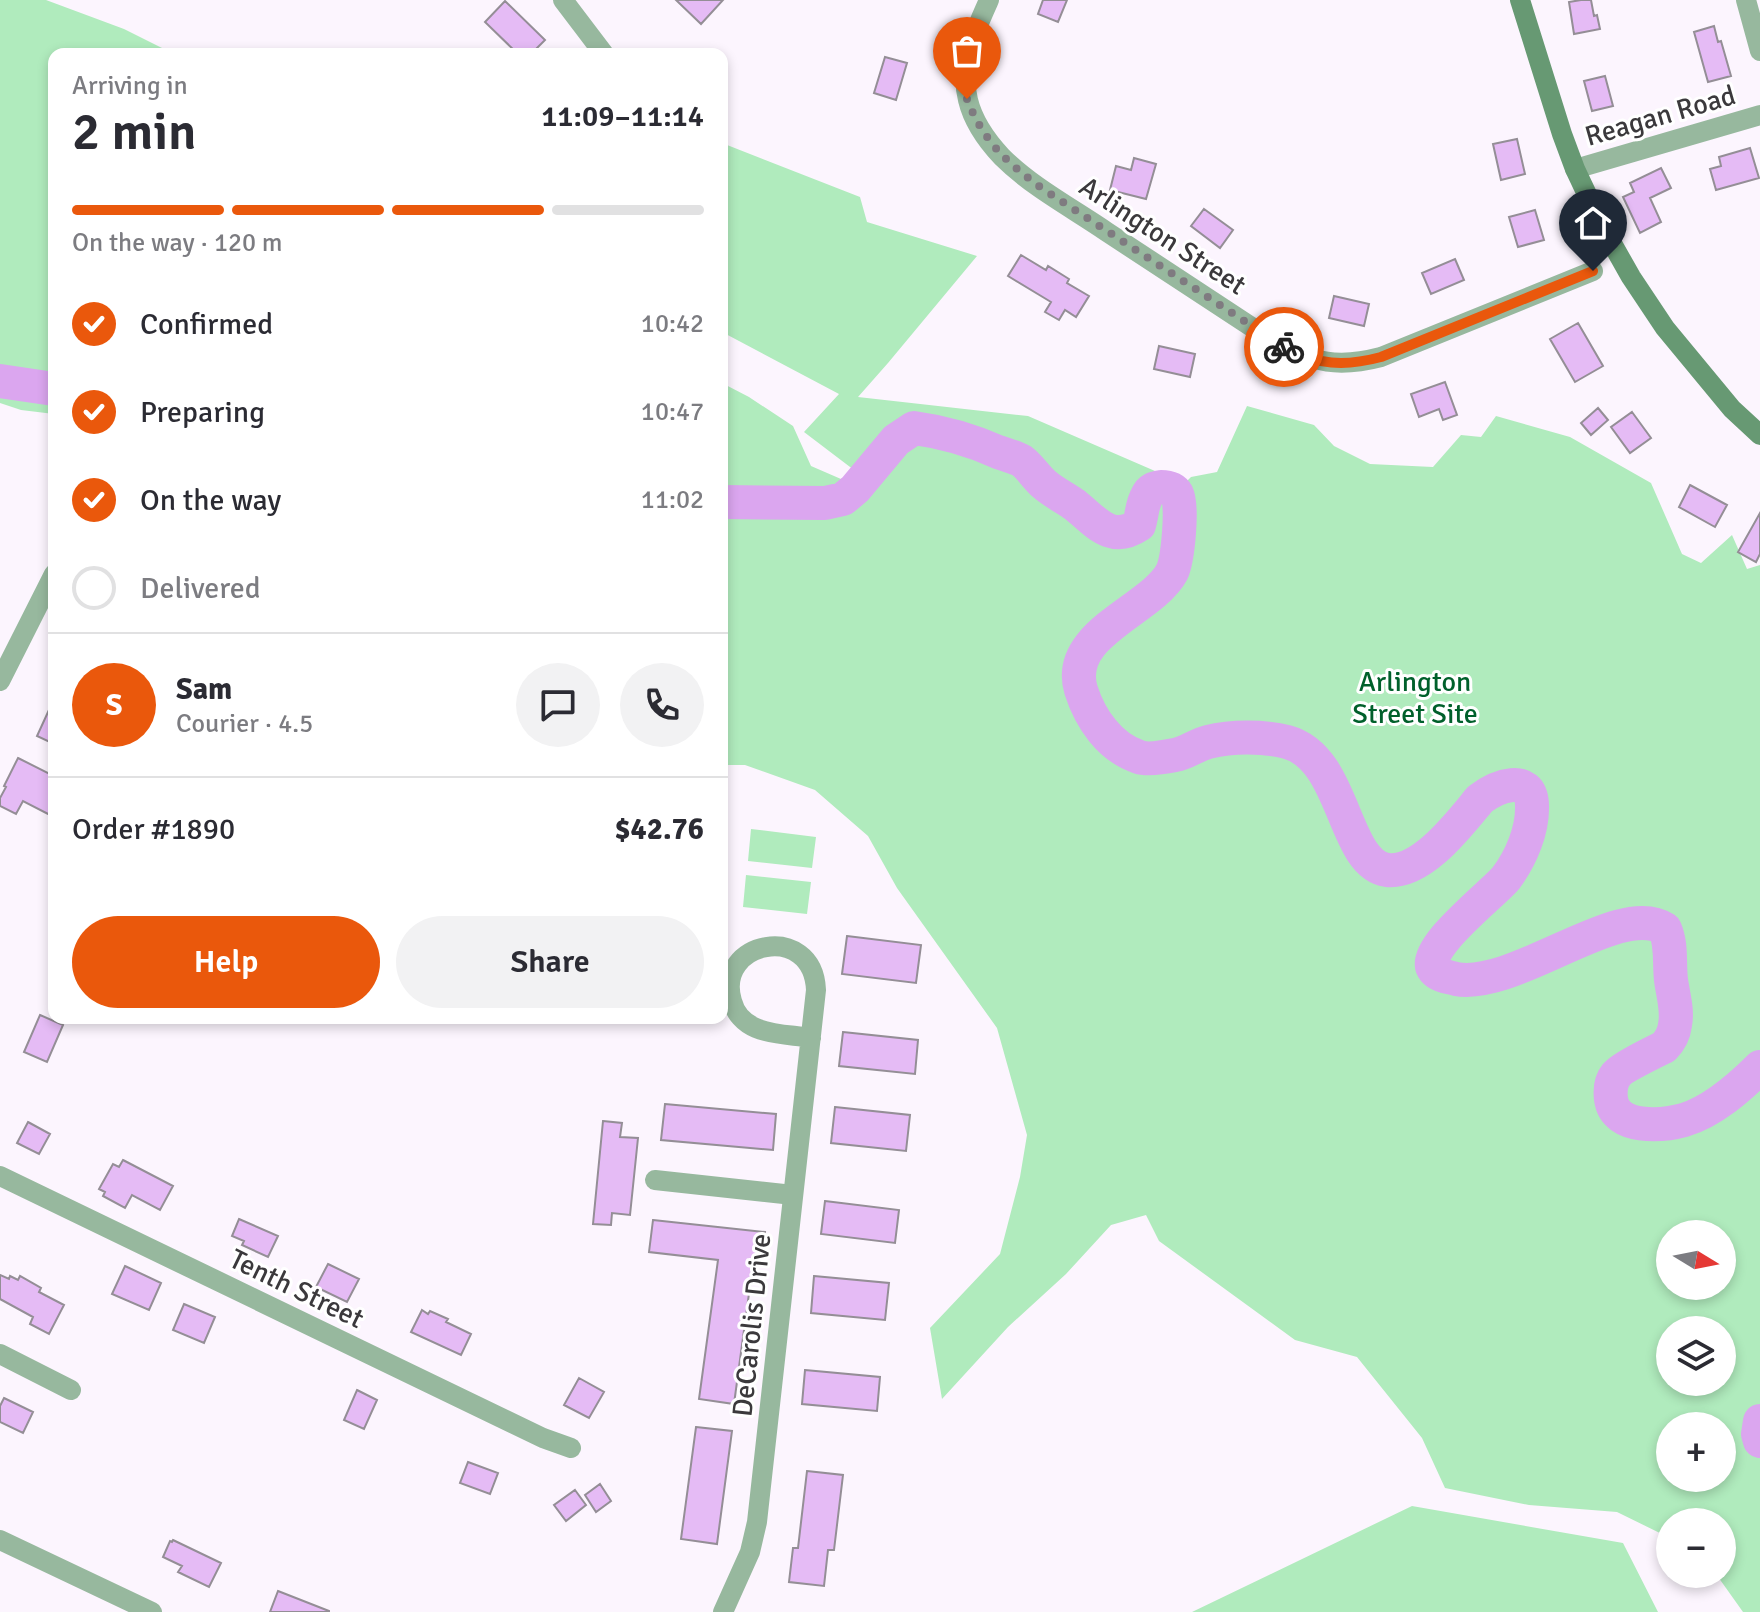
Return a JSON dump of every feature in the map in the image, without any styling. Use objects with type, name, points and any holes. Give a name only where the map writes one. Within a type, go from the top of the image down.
[{"type":"main road","points":[[1520,0],[1575,169],[1601,224],[1648,304],[1732,409],[1760,435]]},
{"type":"street","points":[[563,0],[599,48]]},
{"type":"street","name":"Arlington Street","points":[[989,0],[975,32],[965,77],[967,99],[974,118],[994,147],[1043,189],[1297,354],[1329,363],[1360,363],[1593,271]]},
{"type":"street","points":[[1746,0],[1760,51]]},
{"type":"street","name":"Reagan Road","points":[[1575,169],[1760,115]]},
{"type":"street","points":[[0,681],[48,586]]},
{"type":"street","name":"DeCarolis Drive","points":[[723,1612],[747,1561],[757,1522],[811,1038],[816,983],[808,963],[796,952],[781,946],[765,946],[746,955],[736,966],[730,981],[732,1002],[739,1015],[761,1030],[811,1038]]},
{"type":"street","name":"Tenth Street","points":[[0,1176],[543,1438],[571,1448]]},
{"type":"street","points":[[655,1180],[793,1195]]},
{"type":"street","points":[[0,1354],[71,1390]]},
{"type":"street","points":[[0,1540],[152,1612]]},
{"type":"green space","points":[[0,0],[46,0],[124,29],[162,48],[48,48],[48,413],[21,410],[0,403]]},
{"type":"green space","name":"Arlington Street Site","points":[[728,145],[860,197],[867,222],[977,256],[858,397],[1028,416],[1155,471],[1174,494],[1191,477],[1217,472],[1247,406],[1314,425],[1334,446],[1370,464],[1433,467],[1461,435],[1481,437],[1496,416],[1570,437],[1651,483],[1682,554],[1701,563],[1732,535],[1747,569],[1760,565],[1760,1612],[1743,1612],[1726,1588],[1736,1588],[1736,1508],[1656,1508],[1656,1531],[1617,1512],[1529,1505],[1445,1488],[1422,1438],[1357,1357],[1295,1340],[1159,1241],[1146,1215],[1111,1225],[1066,1274],[1008,1327],[942,1399],[930,1328],[1000,1254],[1020,1177],[1027,1135],[997,1028],[897,888],[868,836],[815,790],[745,765],[728,765],[728,386],[793,426],[811,466],[841,479],[854,470],[804,432],[839,394],[728,335]]},
{"type":"green space","points":[[751,829],[816,837],[812,868],[748,861]]},
{"type":"green space","points":[[746,875],[811,882],[807,914],[743,907]]},
{"type":"green space","points":[[1412,1506],[1623,1543],[1658,1612],[1192,1612]]},
{"type":"building","points":[[676,0],[723,0],[701,24]]},
{"type":"building","points":[[1043,0],[1067,0],[1058,22],[1038,14]]},
{"type":"building","points":[[1591,0],[1600,29],[1574,34],[1569,2]]},
{"type":"building","points":[[505,1],[545,40],[537,48],[512,48],[485,22]]},
{"type":"building","points":[[1714,26],[1731,76],[1708,82],[1694,32]]},
{"type":"building","points":[[885,57],[907,63],[896,100],[874,93]]},
{"type":"building","points":[[1605,76],[1613,106],[1592,111],[1584,81]]},
{"type":"building","points":[[1517,139],[1525,174],[1501,180],[1493,144]]},
{"type":"building","points":[[1750,148],[1759,178],[1716,190],[1710,169],[1721,166],[1719,157]]},
{"type":"building","points":[[1134,158],[1156,164],[1146,199],[1110,190],[1116,166],[1131,170]]},
{"type":"building","points":[[1661,168],[1671,188],[1650,198],[1661,222],[1640,233],[1623,197],[1634,192],[1630,183]]},
{"type":"building","points":[[1204,209],[1233,230],[1220,248],[1191,226]]},
{"type":"building","points":[[1535,210],[1544,240],[1518,247],[1509,217]]},
{"type":"building","points":[[1021,255],[1046,270],[1048,266],[1069,279],[1067,283],[1089,296],[1076,317],[1065,310],[1059,320],[1045,312],[1051,302],[1008,276]]},
{"type":"building","points":[[1455,259],[1464,280],[1431,294],[1422,273]]},
{"type":"building","points":[[1334,296],[1369,304],[1364,326],[1329,318]]},
{"type":"building","points":[[1578,323],[1603,366],[1575,382],[1550,339]]},
{"type":"building","points":[[1159,346],[1195,354],[1190,377],[1154,369]]},
{"type":"building","points":[[1445,382],[1457,415],[1443,420],[1439,409],[1419,417],[1411,394]]},
{"type":"building","points":[[1598,408],[1608,420],[1591,435],[1581,423]]},
{"type":"building","points":[[1632,412],[1651,438],[1630,453],[1611,427]]},
{"type":"building","points":[[1690,485],[1727,505],[1715,527],[1679,507]]},
{"type":"building","points":[[1760,513],[1760,554],[1756,562],[1738,552]]},
{"type":"building","points":[[48,712],[48,741],[37,736]]},
{"type":"building","points":[[18,758],[48,773],[48,814],[23,801],[16,814],[0,806],[4,786]]},
{"type":"building","points":[[847,936],[921,945],[916,983],[842,974]]},
{"type":"building","points":[[40,1015],[48,1018],[48,1024],[63,1025],[47,1062],[24,1052]]},
{"type":"building","points":[[843,1032],[918,1040],[915,1074],[839,1066]]},
{"type":"building","points":[[665,1104],[776,1114],[773,1150],[661,1140]]},
{"type":"building","points":[[835,1107],[910,1115],[906,1151],[831,1143]]},
{"type":"building","points":[[603,1121],[622,1123],[620,1137],[638,1138],[630,1215],[612,1213],[611,1225],[593,1224]]},
{"type":"building","points":[[28,1122],[50,1134],[39,1154],[17,1143]]},
{"type":"building","points":[[123,1160],[173,1186],[160,1210],[132,1195],[125,1208],[103,1196],[105,1192],[99,1189],[113,1164],[119,1167]]},
{"type":"building","points":[[825,1201],[899,1210],[895,1243],[821,1234]]},
{"type":"building","points":[[239,1219],[278,1236],[268,1257],[242,1245],[244,1241],[232,1236]]},
{"type":"building","points":[[653,1220],[765,1232],[761,1265],[753,1264],[734,1404],[699,1399],[718,1260],[649,1252]]},
{"type":"building","points":[[328,1264],[359,1279],[347,1302],[316,1287]]},
{"type":"building","points":[[125,1266],[161,1283],[149,1310],[112,1294]]},
{"type":"building","points":[[0,1275],[18,1280],[20,1276],[41,1288],[39,1292],[64,1305],[49,1334],[30,1324],[33,1317],[0,1299]]},
{"type":"building","points":[[814,1276],[889,1283],[885,1320],[811,1313]]},
{"type":"building","points":[[184,1304],[215,1317],[204,1343],[173,1330]]},
{"type":"building","points":[[422,1310],[448,1319],[446,1322],[471,1334],[461,1355],[411,1332]]},
{"type":"building","points":[[805,1370],[880,1377],[877,1411],[802,1404]]},
{"type":"building","points":[[579,1378],[604,1392],[589,1418],[564,1405]]},
{"type":"building","points":[[357,1390],[377,1400],[364,1429],[344,1420]]},
{"type":"building","points":[[4,1398],[33,1412],[23,1433],[0,1422],[0,1406]]},
{"type":"building","points":[[696,1427],[732,1431],[717,1544],[681,1539]]},
{"type":"building","points":[[468,1462],[498,1473],[490,1494],[460,1483]]},
{"type":"building","points":[[807,1471],[843,1475],[834,1550],[828,1550],[824,1586],[789,1582],[793,1548],[798,1548]]},
{"type":"building","points":[[600,1484],[611,1501],[596,1512],[585,1495]]},
{"type":"building","points":[[575,1490],[586,1505],[566,1521],[554,1505]]},
{"type":"building","points":[[173,1540],[221,1563],[209,1587],[178,1572],[182,1566],[163,1557]]},
{"type":"building","points":[[278,1591],[329,1611],[329,1612],[270,1612]]},
{"type":"waterway","points":[[0,381],[48,388]]},
{"type":"waterway","points":[[728,502],[825,503],[843,499],[896,440],[914,428],[957,437],[1022,461],[1048,487],[1112,531],[1120,532],[1139,525],[1144,502],[1151,490],[1161,487],[1172,490],[1179,500],[1180,521],[1172,572],[1147,599],[1097,638],[1085,653],[1079,670],[1085,701],[1095,721],[1110,739],[1128,752],[1147,758],[1179,754],[1204,743],[1227,739],[1258,738],[1287,742],[1306,752],[1321,768],[1361,849],[1372,863],[1387,870],[1400,869],[1427,856],[1487,794],[1512,785],[1526,788],[1532,814],[1517,862],[1506,878],[1446,937],[1432,961],[1434,970],[1456,979],[1480,979],[1508,972],[1595,935],[1622,926],[1646,923],[1665,929],[1667,935],[1676,1008],[1675,1025],[1664,1047],[1616,1075],[1611,1093],[1614,1109],[1630,1121],[1641,1123],[1664,1124],[1684,1120],[1715,1105],[1760,1067]]},
{"type":"waterway","points":[[1760,1421],[1760,1441]]},
{"type":"way so far","points":[[967,99],[986,138],[1022,173],[1284,347]]},
{"type":"route","points":[[1284,347],[1318,361],[1360,363],[1593,271]]}]
